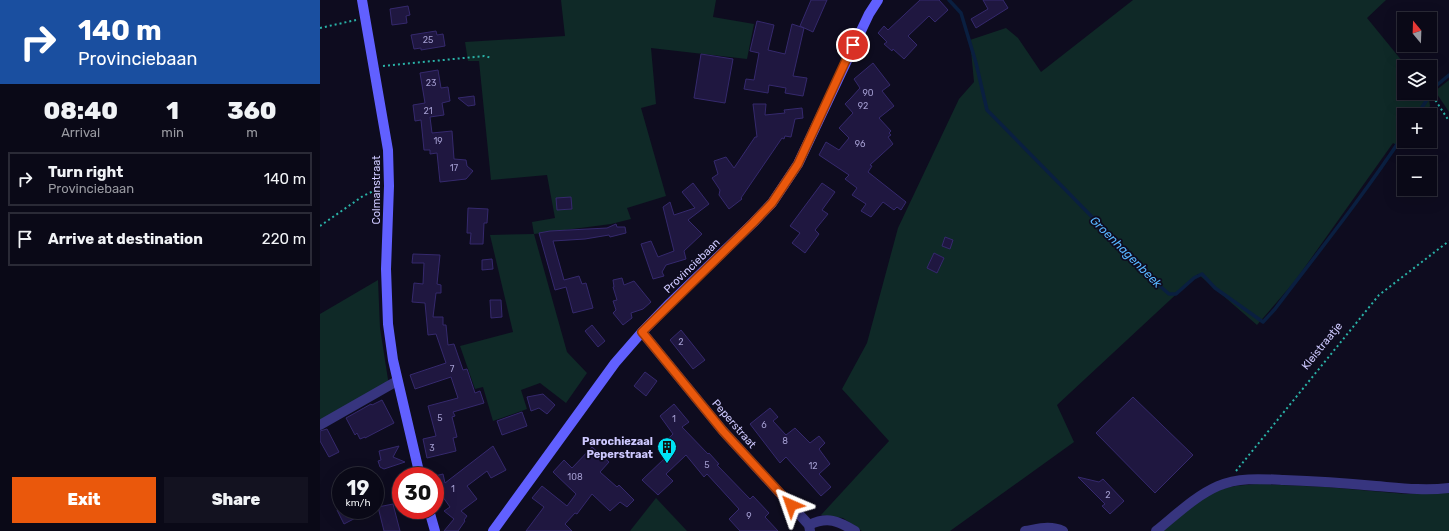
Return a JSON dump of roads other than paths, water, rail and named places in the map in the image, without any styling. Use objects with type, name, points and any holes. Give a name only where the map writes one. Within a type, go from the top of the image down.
[{"type":"main road","name":"Colmanstraat","points":[[362,0],[388,150],[389,186],[386,269],[388,324],[397,381],[418,467]]},
{"type":"main road","name":"Provinciebaan","points":[[493,531],[615,363],[642,332],[772,203],[798,164],[866,20],[878,0]]},
{"type":"main road","points":[[432,519],[435,531]]},
{"type":"street","name":"Peperstraat","points":[[642,332],[723,431],[809,528]]},
{"type":"street","points":[[320,425],[397,381]]},
{"type":"street","points":[[1156,531],[1206,492],[1230,482],[1260,479],[1419,490],[1449,488]]},
{"type":"street","points":[[809,528],[826,520],[834,520],[855,531]]},
{"type":"street","points":[[1025,531],[1048,527],[1063,531]]},
{"type":"waterway","name":"Groenhagenbeek","points":[[949,0],[961,13],[976,63],[987,110],[1169,294],[1176,294],[1194,278],[1202,274],[1215,288],[1263,322],[1275,309],[1341,223],[1397,144]]},
{"type":"waterway","name":"Groenhagenbeek","points":[[1437,85],[1449,75]]},
{"type":"waterway","name":"Groenhagenbeek","points":[[1422,108],[1427,100]]},
{"type":"place","name":"Parochiezaal Peperstraat","points":[[667,464]]}]
